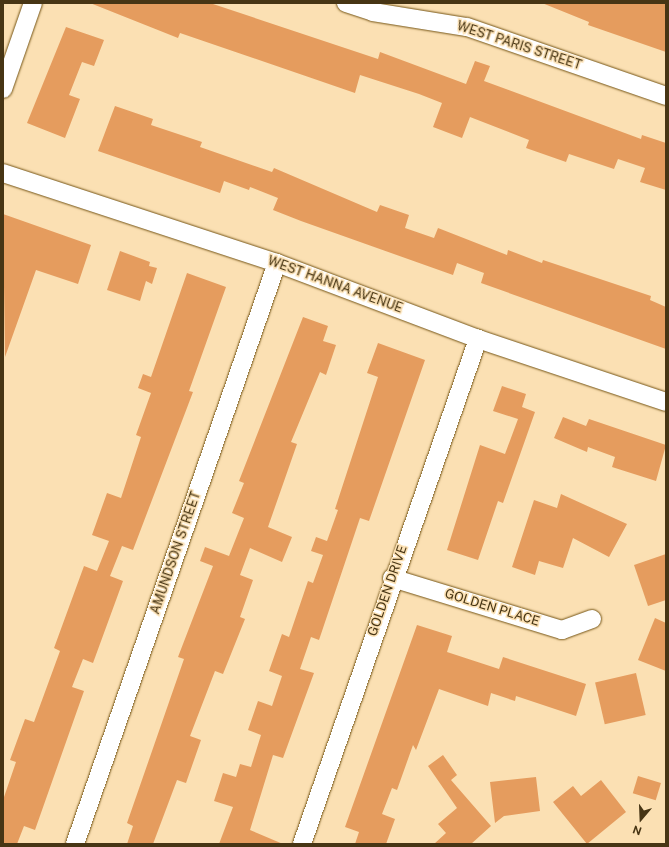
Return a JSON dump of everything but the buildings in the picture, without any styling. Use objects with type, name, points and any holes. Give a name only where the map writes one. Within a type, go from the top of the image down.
[{"type":"street","points":[[3,89],[33,3]]},
{"type":"street","name":"WEST PARIS STREET","points":[[346,3],[373,12],[467,27],[666,96]]},
{"type":"street","name":"WEST HANNA AVENUE","points":[[3,173],[277,263],[478,339],[666,402]]},
{"type":"street","name":"AMUNDSON STREET","points":[[75,844],[277,263]]},
{"type":"street","name":"GOLDEN DRIVE","points":[[302,844],[392,578],[478,339]]},
{"type":"street","name":"GOLDEN PLACE","points":[[392,578],[562,630],[592,619]]}]
